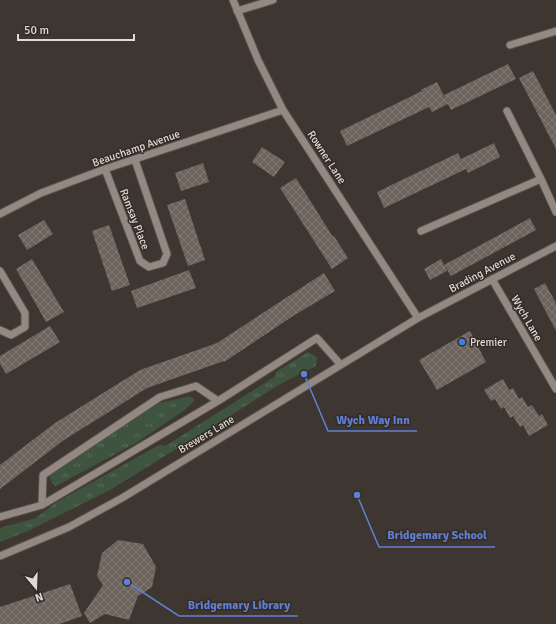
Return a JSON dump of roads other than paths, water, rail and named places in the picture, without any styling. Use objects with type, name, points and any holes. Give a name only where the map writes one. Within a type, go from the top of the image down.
[{"type":"street","name":"Rowner Lane","points":[[233,0],[258,60],[283,110],[418,318]]},
{"type":"street","points":[[237,11],[273,0]]},
{"type":"street","points":[[510,45],[556,31]]},
{"type":"street","name":"Beauchamp Avenue","points":[[0,214],[41,193],[283,110]]},
{"type":"street","points":[[508,111],[556,212]]},
{"type":"street","name":"Ramsay Place","points":[[105,170],[140,261],[149,267],[163,263],[167,254],[135,160]]},
{"type":"street","points":[[421,231],[541,179]]},
{"type":"street","name":"Brading Avenue","points":[[418,318],[556,246]]},
{"type":"street","points":[[0,271],[25,313],[25,327],[11,335],[0,330]]},
{"type":"street","name":"Wych Lane","points":[[492,279],[556,389]]},
{"type":"street","name":"Brewers Lane","points":[[0,556],[69,527],[122,498],[418,318]]},
{"type":"street","points":[[0,517],[42,505],[218,401],[317,338],[341,365]]},
{"type":"street","points":[[42,505],[43,475],[160,397],[196,386],[218,401]]},
{"type":"place","name":"Premier","points":[[462,342]]},
{"type":"place","name":"Wych Way Inn","points":[[304,374]]},
{"type":"place","name":"Bridgemary School","points":[[357,495]]},
{"type":"place","name":"Bridgemary Library","points":[[127,582]]}]
